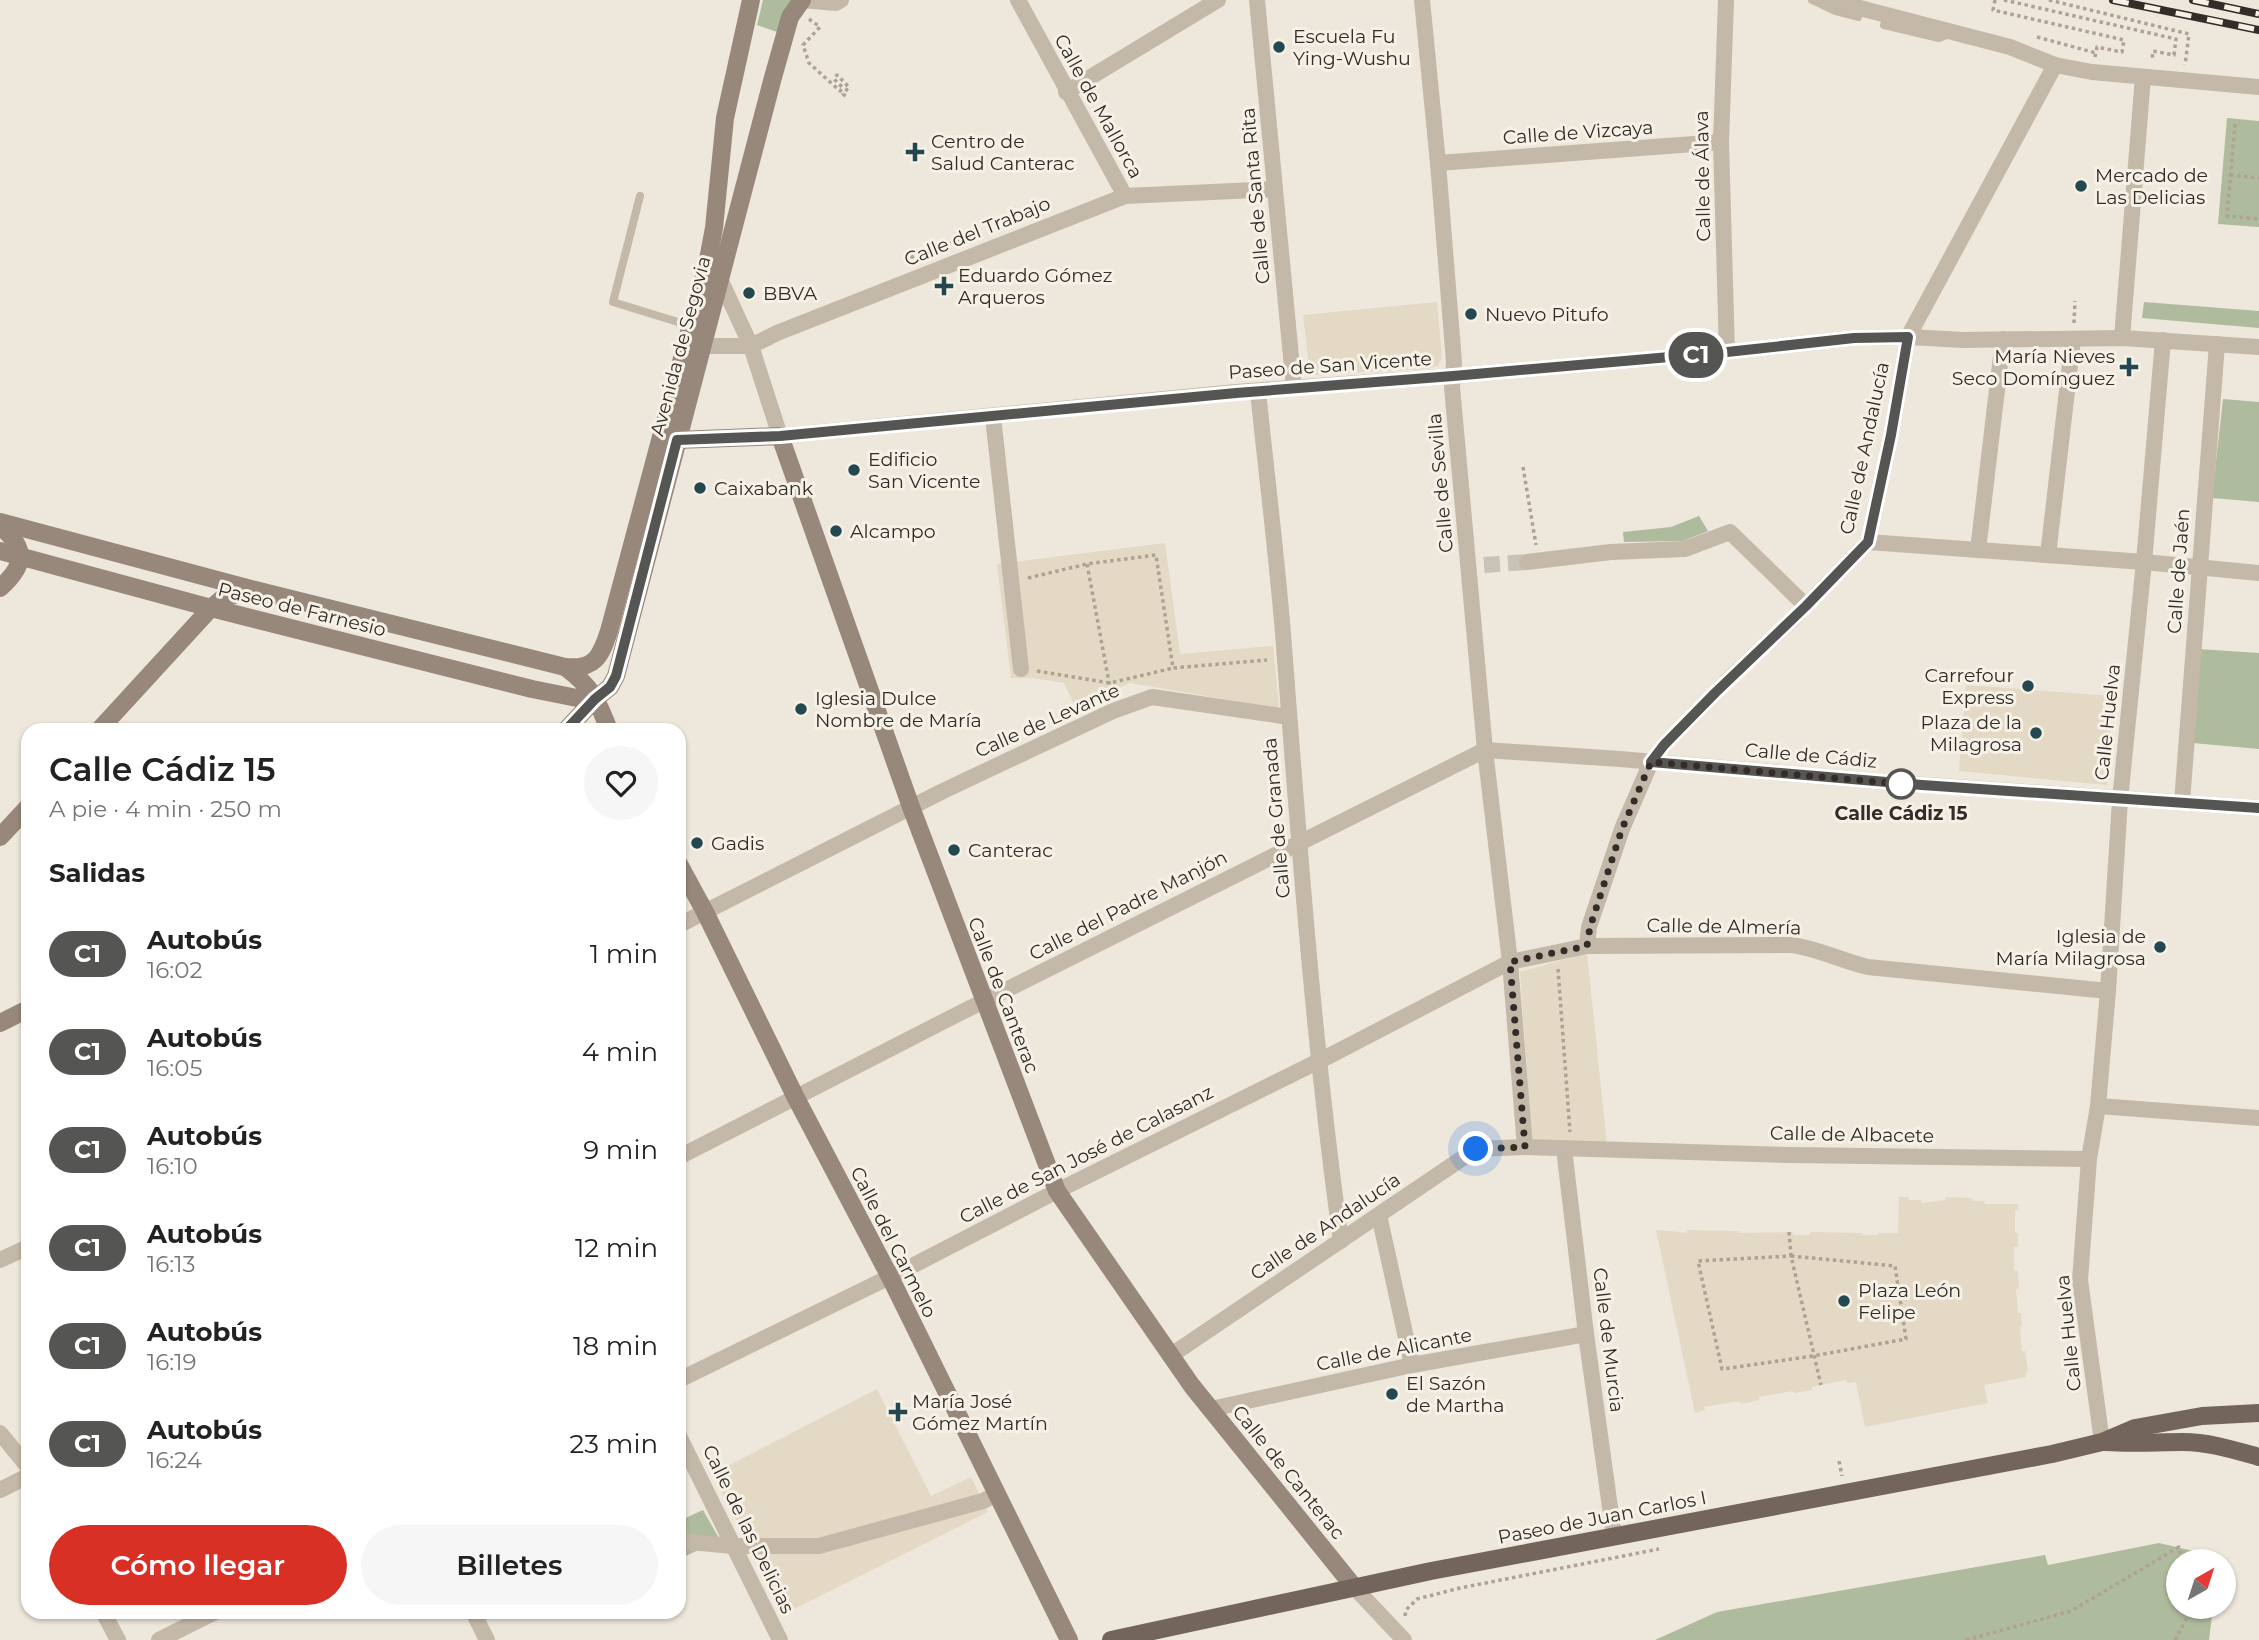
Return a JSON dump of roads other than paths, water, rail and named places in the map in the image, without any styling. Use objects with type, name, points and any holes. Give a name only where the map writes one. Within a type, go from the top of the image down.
[{"type":"main road","name":"Avenida de Segovia","points":[[573,723],[610,687],[616,676],[714,228],[724,118],[751,0]]},
{"type":"main road","name":"Avenida de Segovia","points":[[565,667],[578,668],[588,665],[597,659],[603,648],[669,439],[703,345],[785,34],[800,4]]},
{"type":"main road","name":"Paseo de San Vicente","points":[[669,439],[780,436]]},
{"type":"main road","name":"Calle de Canterac","points":[[780,436],[911,807],[1057,1191],[1170,1356],[1354,1587]]},
{"type":"main road","name":"Paseo de Farnesio","points":[[0,524],[565,667]]},
{"type":"main road","points":[[0,524],[19,547],[21,557],[9,580],[0,589]]},
{"type":"main road","name":"Paseo de Farnesio","points":[[0,551],[211,608],[532,689],[595,699]]},
{"type":"main road","points":[[105,723],[211,608],[223,598],[255,590]]},
{"type":"main road","points":[[565,667],[582,679],[593,692],[606,723]]},
{"type":"main road","points":[[0,837],[21,814]]},
{"type":"main road","name":"Calle del Carmelo","points":[[686,877],[796,1098],[890,1277],[1069,1640]]},
{"type":"main road","points":[[0,1023],[21,1012]]},
{"type":"main road","name":"Paseo de Juan Carlos I","points":[[1111,1640],[1354,1587],[2052,1454],[2102,1442],[2135,1428],[2202,1416],[2259,1413]]},
{"type":"main road","name":"Paseo de Juan Carlos I","points":[[2102,1442],[2185,1442],[2225,1447],[2259,1457]]},
{"type":"street","points":[[800,4],[836,3],[841,0]]},
{"type":"street","name":"Calle de Mallorca","points":[[1018,0],[1125,196]]},
{"type":"street","points":[[1066,92],[1218,0]]},
{"type":"street","name":"Calle de Santa Rita","points":[[1258,0],[1294,388]]},
{"type":"street","name":"Calle de Sevilla","points":[[1422,0],[1454,362],[1453,393],[1477,566],[1485,750],[1510,962],[1517,1147]]},
{"type":"street","name":"Calle de Álava","points":[[1726,0],[1721,142],[1727,352]]},
{"type":"street","points":[[1829,0],[2010,47],[2055,65],[2092,72],[2259,87]]},
{"type":"street","name":"Calle de Andalucía","points":[[1587,946],[1590,927],[1622,829],[1651,762],[1664,745],[1733,675],[1868,542],[1908,337],[2055,65]]},
{"type":"street","points":[[2122,338],[2143,77]]},
{"type":"street","name":"Calle de Vizcaya","points":[[1438,163],[1721,142]]},
{"type":"street","name":"Calle del Trabajo","points":[[703,345],[751,346],[777,333],[1125,196],[1275,188]]},
{"type":"street","name":"Calle de Canterac","points":[[720,279],[751,346],[780,436]]},
{"type":"street","name":"Paseo de San Vicente","points":[[780,436],[1258,391],[1727,352],[1854,338],[2122,338],[2259,347]]},
{"type":"street","points":[[1978,550],[2003,339]]},
{"type":"street","points":[[2048,555],[2073,339]]},
{"type":"street","name":"Calle Huelva","points":[[2102,1442],[2080,1280],[2089,1159],[2098,1106],[2120,800],[2163,340]]},
{"type":"street","name":"Calle de Jaén","points":[[2182,802],[2217,344]]},
{"type":"street","name":"Calle de Granada","points":[[1258,391],[1285,659],[1298,843],[1319,1061],[1341,1241]]},
{"type":"street","points":[[993,417],[1021,669]]},
{"type":"street","points":[[1533,561],[1611,552],[1685,549],[1730,532],[1806,606]]},
{"type":"street","points":[[1868,542],[2259,573]]},
{"type":"street","name":"Calle de Levante","points":[[686,922],[911,807],[1113,711],[1152,697],[1289,717]]},
{"type":"street","name":"Calle de Cádiz","points":[[1485,750],[2120,800],[2259,808]]},
{"type":"street","name":"Calle del Padre Manjón","points":[[686,1153],[1485,750]]},
{"type":"street","name":"Calle de Almería","points":[[1556,953],[1587,946],[1798,946],[1868,967],[2108,991]]},
{"type":"street","name":"Calle de San José de Calasanz","points":[[686,1377],[890,1277],[1510,962],[1556,953]]},
{"type":"street","points":[[2098,1106],[2259,1118]]},
{"type":"street","name":"Calle de Andalucía","points":[[1170,1356],[1476,1149],[1568,1144]]},
{"type":"street","name":"Calle de Albacete","points":[[1568,1144],[1615,1151],[2089,1159]]},
{"type":"street","name":"Calle de Murcia","points":[[1568,1144],[1586,1335],[1614,1536]]},
{"type":"street","points":[[1379,1215],[1412,1365]]},
{"type":"street","points":[[0,1260],[21,1250]]},
{"type":"street","name":"Calle de Alicante","points":[[1211,1409],[1412,1365],[1586,1335]]},
{"type":"street","points":[[0,1433],[21,1458]]},
{"type":"street","name":"Calle de las Delicias","points":[[686,1450],[780,1640]]},
{"type":"street","points":[[0,1490],[21,1480]]},
{"type":"street","points":[[686,1542],[733,1546],[819,1546],[983,1501],[997,1494]]},
{"type":"street","name":"Calle de Canterac","points":[[1354,1587],[1404,1640]]},
{"type":"street","points":[[106,1619],[117,1640]]},
{"type":"street","points":[[159,1640],[201,1619]]},
{"type":"street","points":[[476,1619],[487,1640]]},
{"type":"lane","points":[[1812,0],[1835,11],[1858,17]]},
{"type":"lane","points":[[1884,25],[1939,38],[1954,32]]},
{"type":"lane","points":[[640,196],[613,302],[691,326]]},
{"type":"tunnel","points":[[1484,565],[1527,562]]},
{"type":"railway","points":[[2113,0],[2259,30]]},
{"type":"railway","points":[[2193,0],[2259,14]]},
{"type":"place","name":"Escuela Fu Ying-Wushu","points":[[1279,47]]},
{"type":"place","name":"Centro de Salud Canterac","points":[[915,152]]},
{"type":"place","name":"Mercado de Las Delicias","points":[[2081,186]]},
{"type":"place","name":"Eduardo Gómez Arqueros","points":[[944,286]]},
{"type":"place","name":"BBVA","points":[[749,293]]},
{"type":"place","name":"Nuevo Pitufo","points":[[1471,314]]},
{"type":"place","name":"María Nieves Seco Domínguez","points":[[2129,367]]},
{"type":"place","name":"Edificio San Vicente","points":[[854,470]]},
{"type":"place","name":"Caixabank","points":[[700,488]]},
{"type":"place","name":"Alcampo","points":[[836,531]]},
{"type":"place","name":"Carrefour Express","points":[[2028,686]]},
{"type":"place","name":"Iglesia Dulce Nombre de María","points":[[801,709]]},
{"type":"place","name":"Plaza de la Milagrosa","points":[[2036,733]]},
{"type":"place","name":"Calle Cádiz 15","points":[[1901,784]]},
{"type":"place","name":"Gadis","points":[[697,843]]},
{"type":"place","name":"Canterac","points":[[954,850]]},
{"type":"place","name":"Iglesia de María Milagrosa","points":[[2160,947]]},
{"type":"place","name":"Plaza León Felipe","points":[[1844,1301]]},
{"type":"place","name":"El Sazón de Martha","points":[[1392,1394]]},
{"type":"place","name":"María José Gómez Martín","points":[[898,1412]]}]
